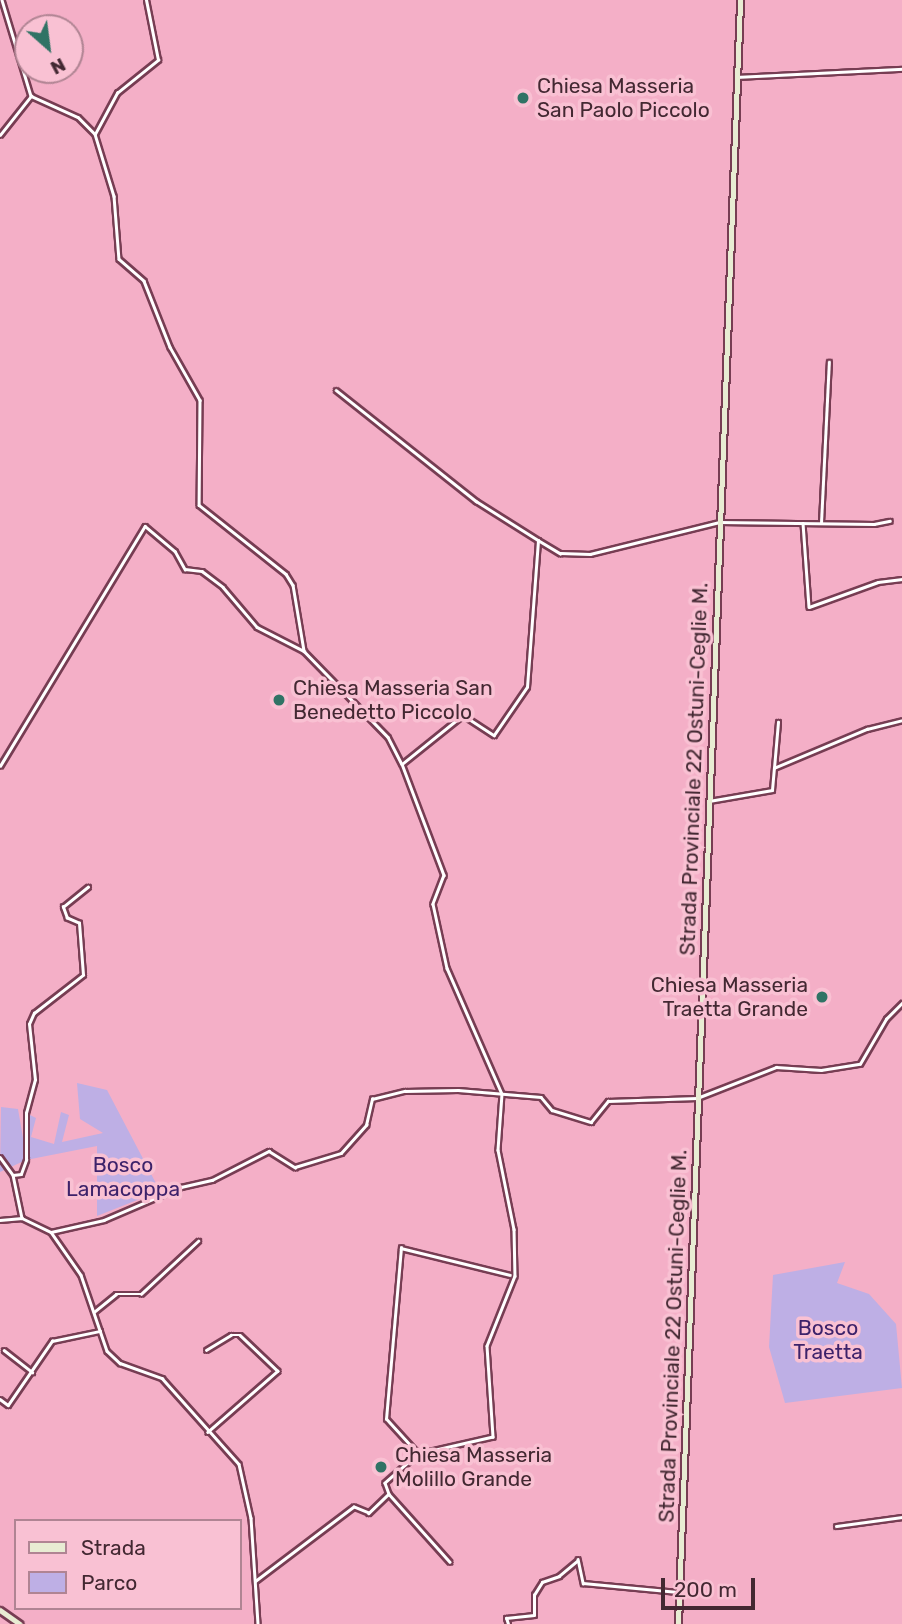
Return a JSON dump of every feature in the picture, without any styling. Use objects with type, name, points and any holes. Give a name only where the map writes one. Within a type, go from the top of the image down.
[{"type":"main road","name":"Strada Provinciale 22 Ostuni-Ceglie M.","points":[[678,1624],[740,0]]},
{"type":"main road","points":[[0,1610],[20,1624]]},
{"type":"street","points":[[2,0],[31,96],[78,117],[95,134],[114,197],[119,259],[144,281],[170,347],[200,400],[199,505],[286,574],[293,585],[304,651]]},
{"type":"street","points":[[95,134],[117,93],[158,60],[146,0]]},
{"type":"street","points":[[737,77],[902,69]]},
{"type":"street","points":[[0,135],[31,96]]},
{"type":"street","points":[[821,523],[829,362]]},
{"type":"street","points":[[336,390],[408,452],[560,553],[590,554],[719,522],[890,521]]},
{"type":"street","points":[[803,523],[809,607],[878,582],[902,579]]},
{"type":"street","points":[[0,766],[145,526],[176,551],[185,569],[202,570],[223,587],[257,627],[304,651],[388,737],[402,764],[444,875],[433,904],[447,968],[502,1094],[498,1150],[514,1229],[514,1276],[486,1346],[494,1434],[418,1454],[384,1483],[389,1494],[450,1562]]},
{"type":"street","points":[[402,764],[463,715],[494,735],[527,687],[538,540]]},
{"type":"street","points":[[774,768],[867,729],[902,720]]},
{"type":"street","points":[[709,801],[772,790],[778,722]]},
{"type":"street","points":[[13,1175],[21,1174],[26,1160],[26,1113],[35,1080],[29,1024],[34,1013],[83,975],[79,923],[67,918],[63,907],[88,887]]},
{"type":"street","points":[[51,1231],[104,1220],[181,1187],[212,1180],[269,1152],[292,1167],[341,1153],[366,1125],[369,1103],[376,1097],[458,1090],[541,1097],[552,1110],[591,1122],[608,1101],[697,1098],[776,1067],[821,1070],[860,1064],[886,1019],[902,1003]]},
{"type":"street","points":[[0,1157],[13,1175],[22,1218]]},
{"type":"street","points":[[0,1220],[22,1218],[51,1231],[81,1275],[100,1331],[113,1357],[162,1378],[242,1470],[256,1581],[258,1624]]},
{"type":"street","points":[[94,1312],[116,1294],[141,1294],[198,1241]]},
{"type":"street","points":[[418,1454],[386,1419],[401,1248],[510,1275]]},
{"type":"street","points":[[0,1399],[8,1405],[52,1341],[100,1331]]},
{"type":"street","points":[[206,1350],[240,1335],[278,1371],[208,1432]]},
{"type":"street","points":[[4,1350],[32,1372]]},
{"type":"street","points":[[256,1581],[354,1507],[368,1513],[389,1494]]},
{"type":"street","points":[[836,1526],[902,1517]]},
{"type":"street","points":[[508,1624],[506,1618],[534,1615],[534,1595],[542,1582],[559,1576],[578,1559],[583,1583],[680,1593]]},
{"type":"green space","name":"Bosco Lamacoppa","points":[[77,1083],[107,1090],[160,1191],[97,1216],[97,1146],[26,1160],[0,1172],[1,1107],[18,1109],[23,1138],[26,1113],[36,1118],[31,1137],[54,1144],[61,1112],[69,1115],[62,1142],[103,1133],[80,1119]]},
{"type":"green space","name":"Bosco Traetta","points":[[845,1262],[837,1283],[869,1294],[896,1324],[902,1388],[785,1403],[769,1347],[773,1275]]},
{"type":"place","name":"Chiesa Masseria San Paolo Piccolo","points":[[523,98]]},
{"type":"place","name":"Chiesa Masseria San Benedetto Piccolo","points":[[279,700]]},
{"type":"place","name":"Chiesa Masseria Traetta Grande","points":[[822,997]]},
{"type":"place","name":"Chiesa Masseria Molillo Grande","points":[[381,1467]]}]
